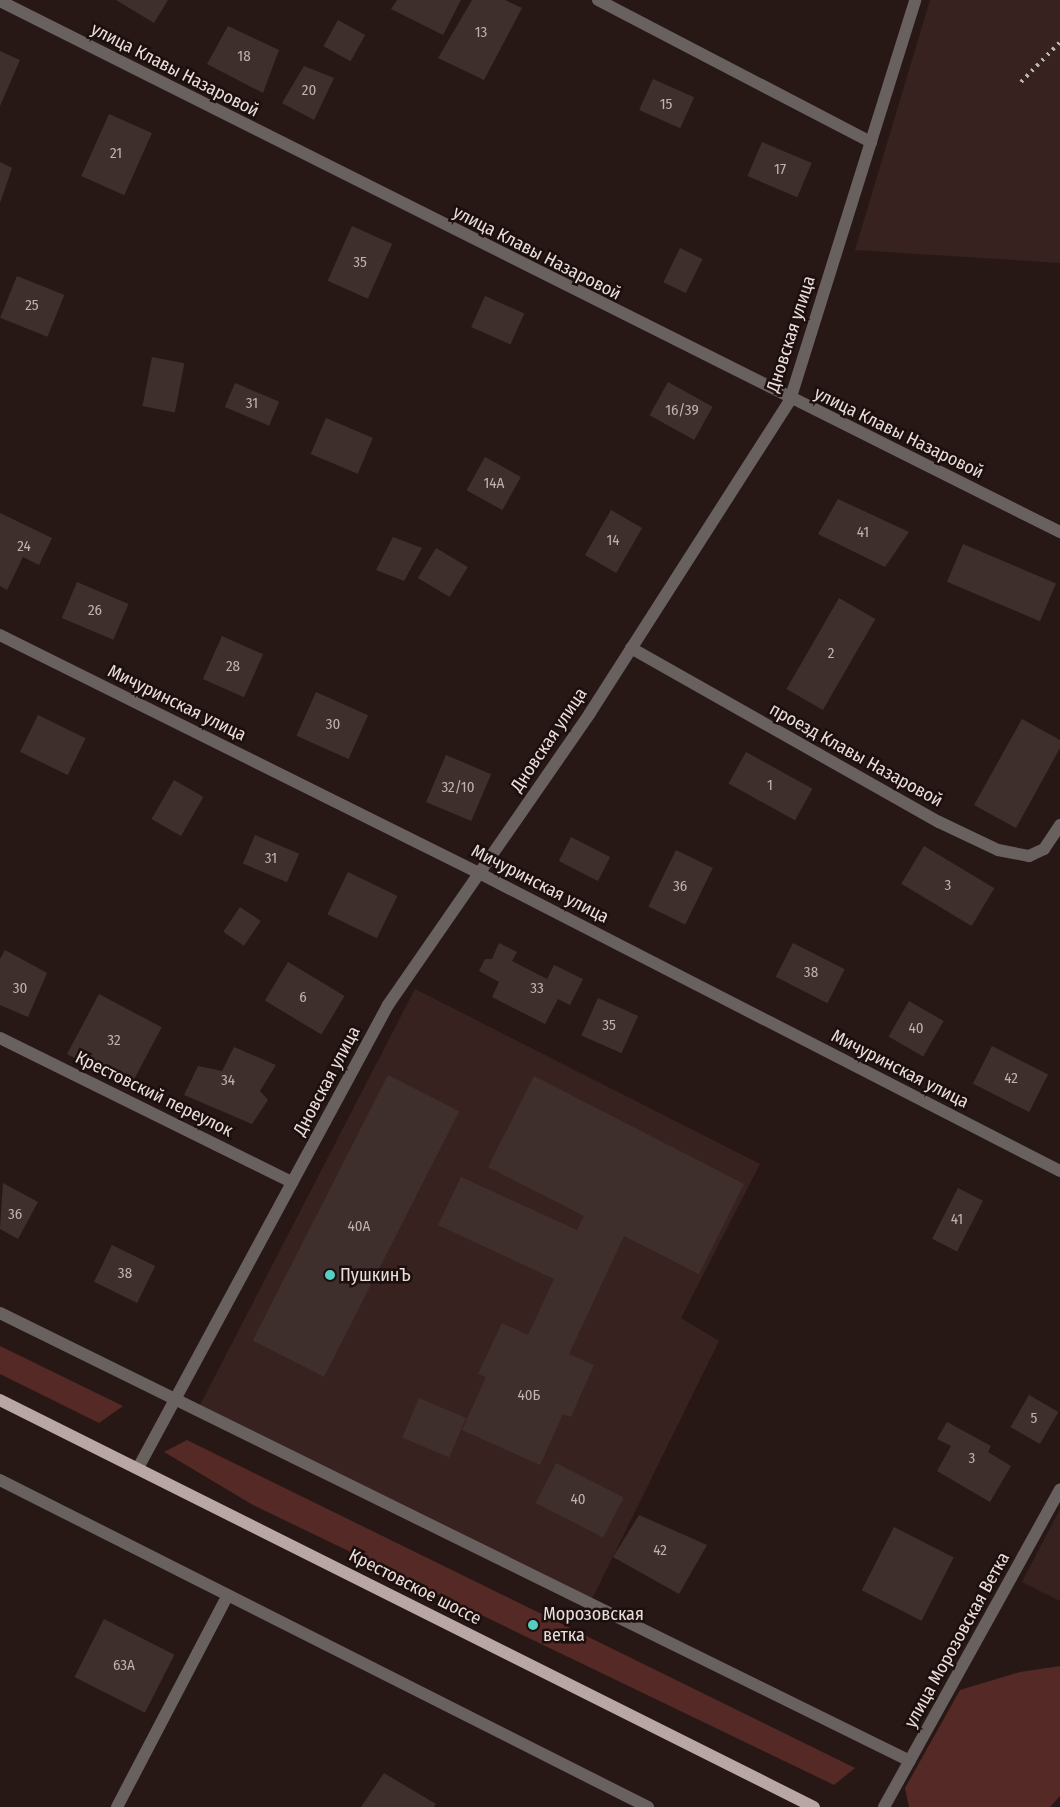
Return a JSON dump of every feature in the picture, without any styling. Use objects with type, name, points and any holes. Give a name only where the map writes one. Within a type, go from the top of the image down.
[{"type":"main road","name":"Крестовское шоссе","points":[[0,1400],[814,1807]]},
{"type":"street","points":[[598,0],[871,142]]},
{"type":"street","name":"Дновская улица","points":[[138,1468],[388,1006],[631,648],[790,400],[915,0]]},
{"type":"street","name":"улица Клавы Назаровой","points":[[0,1],[790,400],[1060,532]]},
{"type":"street","name":"Мичуринская улица","points":[[0,635],[479,873],[1060,1171]]},
{"type":"street","name":"проезд Клавы Назаровой","points":[[631,648],[939,822],[998,850],[1029,856],[1044,849],[1060,825]]},
{"type":"street","name":"Крестовский переулок","points":[[0,1038],[292,1182]]},
{"type":"street","points":[[0,1313],[910,1761]]},
{"type":"street","points":[[0,1480],[648,1807]]},
{"type":"street","name":"улица Морозовская Ветка","points":[[884,1807],[1060,1489]]},
{"type":"street","points":[[117,1807],[228,1595]]},
{"type":"shaded area","points":[[930,0],[1060,0],[1060,263],[855,250]]},
{"type":"shaded area","points":[[415,989],[760,1164],[681,1318],[719,1341],[591,1601],[199,1407]]},
{"type":"shaded area","points":[[0,1346],[123,1406],[99,1423],[0,1374]]},
{"type":"shaded area","points":[[187,1440],[855,1768],[834,1785],[253,1505],[164,1452]]},
{"type":"shaded area","points":[[1060,1509],[1060,1601],[1022,1582]]},
{"type":"shaded area","points":[[1060,1666],[1060,1796],[1050,1807],[909,1807],[905,1788],[960,1690],[1020,1672]]},
{"type":"building","points":[[116,0],[168,0],[154,23]]},
{"type":"building","points":[[397,0],[461,0],[443,35],[391,9]]},
{"type":"building","points":[[472,0],[505,0],[522,8],[484,80],[438,58]]},
{"type":"building","points":[[338,20],[365,35],[351,61],[323,46]]},
{"type":"building","points":[[228,26],[279,50],[263,93],[207,64]]},
{"type":"building","points":[[0,51],[20,60],[0,106]]},
{"type":"building","points":[[304,66],[334,78],[314,120],[282,103]]},
{"type":"building","points":[[653,79],[694,97],[680,128],[639,110]]},
{"type":"building","points":[[109,114],[152,133],[124,195],[81,176]]},
{"type":"building","points":[[762,142],[812,163],[797,197],[748,176]]},
{"type":"building","points":[[0,162],[12,168],[0,203]]},
{"type":"building","points":[[352,226],[392,244],[368,299],[328,281]]},
{"type":"building","points":[[680,248],[702,259],[686,293],[663,282]]},
{"type":"building","points":[[17,276],[64,295],[47,337],[0,318]]},
{"type":"building","points":[[485,296],[524,313],[510,345],[471,327]]},
{"type":"building","points":[[152,357],[184,363],[175,412],[142,406]]},
{"type":"building","points":[[668,382],[713,407],[694,440],[650,415]]},
{"type":"building","points":[[235,383],[279,402],[269,426],[225,407]]},
{"type":"building","points":[[326,418],[373,438],[358,474],[311,454]]},
{"type":"building","points":[[485,457],[521,477],[502,510],[467,490]]},
{"type":"building","points":[[838,499],[909,532],[885,567],[818,534]]},
{"type":"building","points":[[611,510],[642,528],[616,573],[585,555]]},
{"type":"building","points":[[0,513],[52,538],[39,565],[23,557],[7,590],[0,586]]},
{"type":"building","points":[[393,537],[422,548],[404,581],[376,570]]},
{"type":"building","points":[[963,544],[1056,583],[1040,621],[947,582]]},
{"type":"building","points":[[436,548],[468,567],[450,597],[418,578]]},
{"type":"building","points":[[77,582],[129,604],[113,640],[62,618]]},
{"type":"building","points":[[839,598],[875,619],[823,710],[786,689]]},
{"type":"building","points":[[222,636],[263,654],[244,697],[203,679]]},
{"type":"building","points":[[316,692],[368,715],[349,759],[296,736]]},
{"type":"building","points":[[38,715],[86,738],[68,775],[20,752]]},
{"type":"building","points":[[1022,719],[1060,740],[1060,748],[1016,828],[974,805]]},
{"type":"building","points":[[746,752],[812,789],[795,820],[729,783]]},
{"type":"building","points":[[446,755],[491,774],[471,821],[426,802]]},
{"type":"building","points":[[174,780],[203,797],[181,836],[152,819]]},
{"type":"building","points":[[255,835],[299,854],[287,882],[243,864]]},
{"type":"building","points":[[571,837],[610,857],[598,881],[559,861]]},
{"type":"building","points":[[924,846],[994,888],[972,926],[901,884]]},
{"type":"building","points":[[676,850],[713,868],[685,925],[648,907]]},
{"type":"building","points":[[348,872],[397,896],[377,938],[327,914]]},
{"type":"building","points":[[240,907],[261,921],[244,946],[223,932]]},
{"type":"building","points":[[499,943],[517,952],[512,961],[547,979],[554,965],[583,979],[570,1005],[558,999],[545,1024],[492,997],[499,982],[479,971],[485,959],[492,959]]},
{"type":"building","points":[[793,943],[845,969],[827,1003],[776,977]]},
{"type":"building","points":[[5,950],[47,973],[28,1017],[0,1005],[0,959]]},
{"type":"building","points":[[288,962],[345,996],[321,1035],[265,1001]]},
{"type":"building","points":[[99,994],[162,1027],[130,1087],[67,1054]]},
{"type":"building","points":[[598,998],[638,1016],[622,1053],[581,1035]]},
{"type":"building","points":[[909,1001],[944,1021],[923,1057],[888,1037]]},
{"type":"building","points":[[992,1046],[1048,1075],[1029,1112],[973,1083]]},
{"type":"building","points":[[234,1047],[276,1065],[260,1091],[268,1100],[252,1124],[184,1095],[198,1066],[222,1071]]},
{"type":"building","points":[[388,1075],[459,1111],[324,1377],[253,1341]]},
{"type":"building","points":[[534,1076],[744,1184],[699,1274],[624,1236],[569,1354],[594,1365],[571,1417],[563,1414],[540,1465],[462,1430],[486,1377],[478,1374],[502,1323],[528,1335],[554,1279],[438,1225],[461,1177],[577,1230],[584,1216],[488,1167]]},
{"type":"building","points":[[3,1183],[38,1202],[18,1239],[0,1229]]},
{"type":"building","points":[[958,1188],[983,1201],[957,1251],[932,1239]]},
{"type":"building","points":[[112,1245],[155,1266],[137,1303],[94,1282]]},
{"type":"building","points":[[1029,1395],[1058,1412],[1040,1444],[1010,1427]]},
{"type":"building","points":[[419,1398],[466,1418],[449,1458],[402,1438]]},
{"type":"building","points":[[947,1422],[991,1446],[988,1452],[1011,1466],[990,1502],[937,1471],[951,1446],[937,1439]]},
{"type":"building","points":[[556,1463],[624,1498],[603,1538],[536,1503]]},
{"type":"building","points":[[639,1515],[707,1545],[679,1594],[613,1557]]},
{"type":"building","points":[[894,1527],[954,1557],[921,1621],[862,1590]]},
{"type":"building","points":[[104,1619],[174,1655],[145,1713],[74,1677]]},
{"type":"building","points":[[384,1773],[436,1804],[434,1807],[361,1807]]},
{"type":"railway","points":[[1021,82],[1060,42]]},
{"type":"place","name":"ПушкинЪ","points":[[330,1275]]},
{"type":"place","name":"Морозовская ветка","points":[[533,1625]]}]
